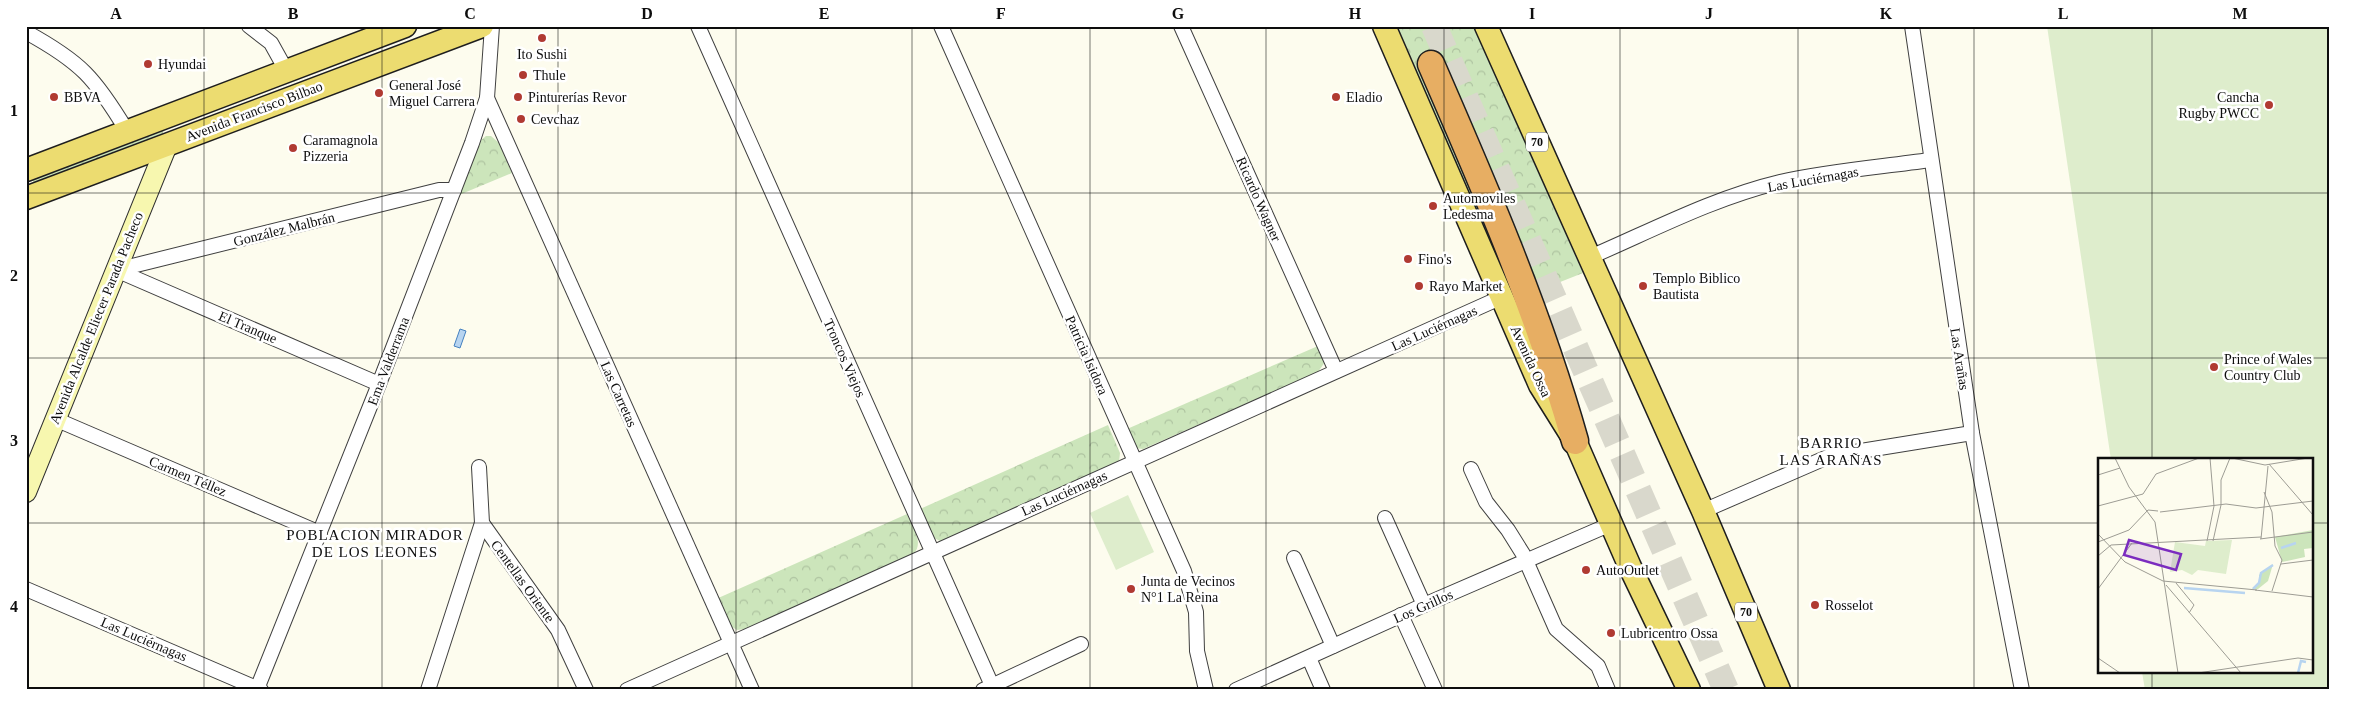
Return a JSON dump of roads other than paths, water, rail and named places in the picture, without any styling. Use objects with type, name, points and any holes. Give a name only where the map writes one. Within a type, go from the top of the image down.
[{"type":"highway","points":[[1431,64],[1524,285],[1558,380],[1575,441]]},
{"type":"main road","name":"Avenida Francisco Bilbao","points":[[26,170],[405,26]]},
{"type":"main road","points":[[436,43],[452,26]]},
{"type":"main road","name":"Avenida Francisco Bilbao","points":[[26,198],[482,26]]},
{"type":"main road","name":"Avenida Ossa","points":[[1384,26],[1540,385],[1575,441],[1611,524],[1688,690]]},
{"type":"main road","name":"70","points":[[1486,26],[1588,258],[1703,511],[1779,690]]},
{"type":"main road","points":[[167,145],[172,133],[190,108]]},
{"type":"main road","name":"Avenida Alcalde Eliecer Parada Pacheco","points":[[26,492],[167,145]]},
{"type":"street","points":[[249,26],[271,43],[286,70]]},
{"type":"street","name":"Ema Valderrama","points":[[259,689],[454,190],[487,98],[492,26]]},
{"type":"street","name":"Troncos Viejos","points":[[698,26],[990,688]]},
{"type":"street","name":"Patricia Isidora","points":[[940,26],[1192,591],[1196,612],[1196,651],[1206,690]]},
{"type":"street","name":"Ricardo Wagner","points":[[1181,26],[1336,371]]},
{"type":"street","name":"Las Arañas","points":[[1912,26],[1930,160],[1972,433],[2022,690]]},
{"type":"street","points":[[26,32],[76,62],[92,77],[127,131]]},
{"type":"street","name":"Las Carretas","points":[[487,98],[752,690]]},
{"type":"street","name":"Las Luciérnagas","points":[[1588,258],[1711,204],[1780,182],[1930,160]]},
{"type":"street","name":"González Malbrán","points":[[116,270],[439,190],[454,190]]},
{"type":"street","name":"El Tranque","points":[[116,270],[379,384]]},
{"type":"street","name":"Las Luciérnagas","points":[[627,690],[1502,297]]},
{"type":"street","name":"Carmen Téllez","points":[[55,419],[320,533]]},
{"type":"street","points":[[1703,511],[1830,456],[1972,433]]},
{"type":"street","points":[[428,690],[482,523],[479,467]]},
{"type":"street","points":[[1471,469],[1486,502],[1508,530],[1526,560],[1556,629],[1598,666],[1608,690]]},
{"type":"street","points":[[1385,518],[1424,605]]},
{"type":"street","name":"Centellas Oriente","points":[[482,523],[558,630],[586,690]]},
{"type":"street","name":"Los Grillos","points":[[1236,690],[1401,615],[1611,524]]},
{"type":"street","points":[[1294,558],[1333,646]]},
{"type":"street","name":"Las Luciérnagas","points":[[26,589],[259,689]]},
{"type":"street","points":[[1401,615],[1435,690]]},
{"type":"street","points":[[990,688],[1081,644]]},
{"type":"street","points":[[1309,658],[1323,690]]},
{"type":"water","points":[[460,329],[466,331],[460,348],[454,346]]},
{"type":"tunnel","points":[[1434,26],[1726,690]]},
{"type":"place","name":"Ito Sushi","points":[[542,38]]},
{"type":"place","name":"Hyundai","points":[[148,64]]},
{"type":"place","name":"Thule","points":[[523,75]]},
{"type":"place","name":"General José Miguel Carrera","points":[[379,93]]},
{"type":"place","name":"BBVA","points":[[54,97]]},
{"type":"place","name":"Pinturerías Revor","points":[[518,97]]},
{"type":"place","name":"Eladio","points":[[1336,97]]},
{"type":"place","name":"Cancha Rugby PWCC","points":[[2269,105]]},
{"type":"place","name":"Cevchaz","points":[[521,119]]},
{"type":"place","name":"Caramagnola Pizzeria","points":[[293,148]]},
{"type":"place","name":"Automoviles Ledesma","points":[[1433,206]]},
{"type":"place","name":"Fino's","points":[[1408,259]]},
{"type":"place","name":"Rayo Market","points":[[1419,286]]},
{"type":"place","name":"Templo Biblico Bautista","points":[[1643,286]]},
{"type":"place","name":"Prince of Wales Country Club","points":[[2214,367]]},
{"type":"place","name":"AutoOutlet","points":[[1586,570]]},
{"type":"place","name":"Junta de Vecinos N°1 La Reina","points":[[1131,589]]},
{"type":"place","name":"Rosselot","points":[[1815,605]]},
{"type":"place","name":"Lubricentro Ossa","points":[[1611,633]]},
{"type":"district","name":"BARRIO LAS ARAÑAS","points":[[1831,452]]},
{"type":"district","name":"POBLACION MIRADOR DE LOS LEONES","points":[[375,544]]}]
